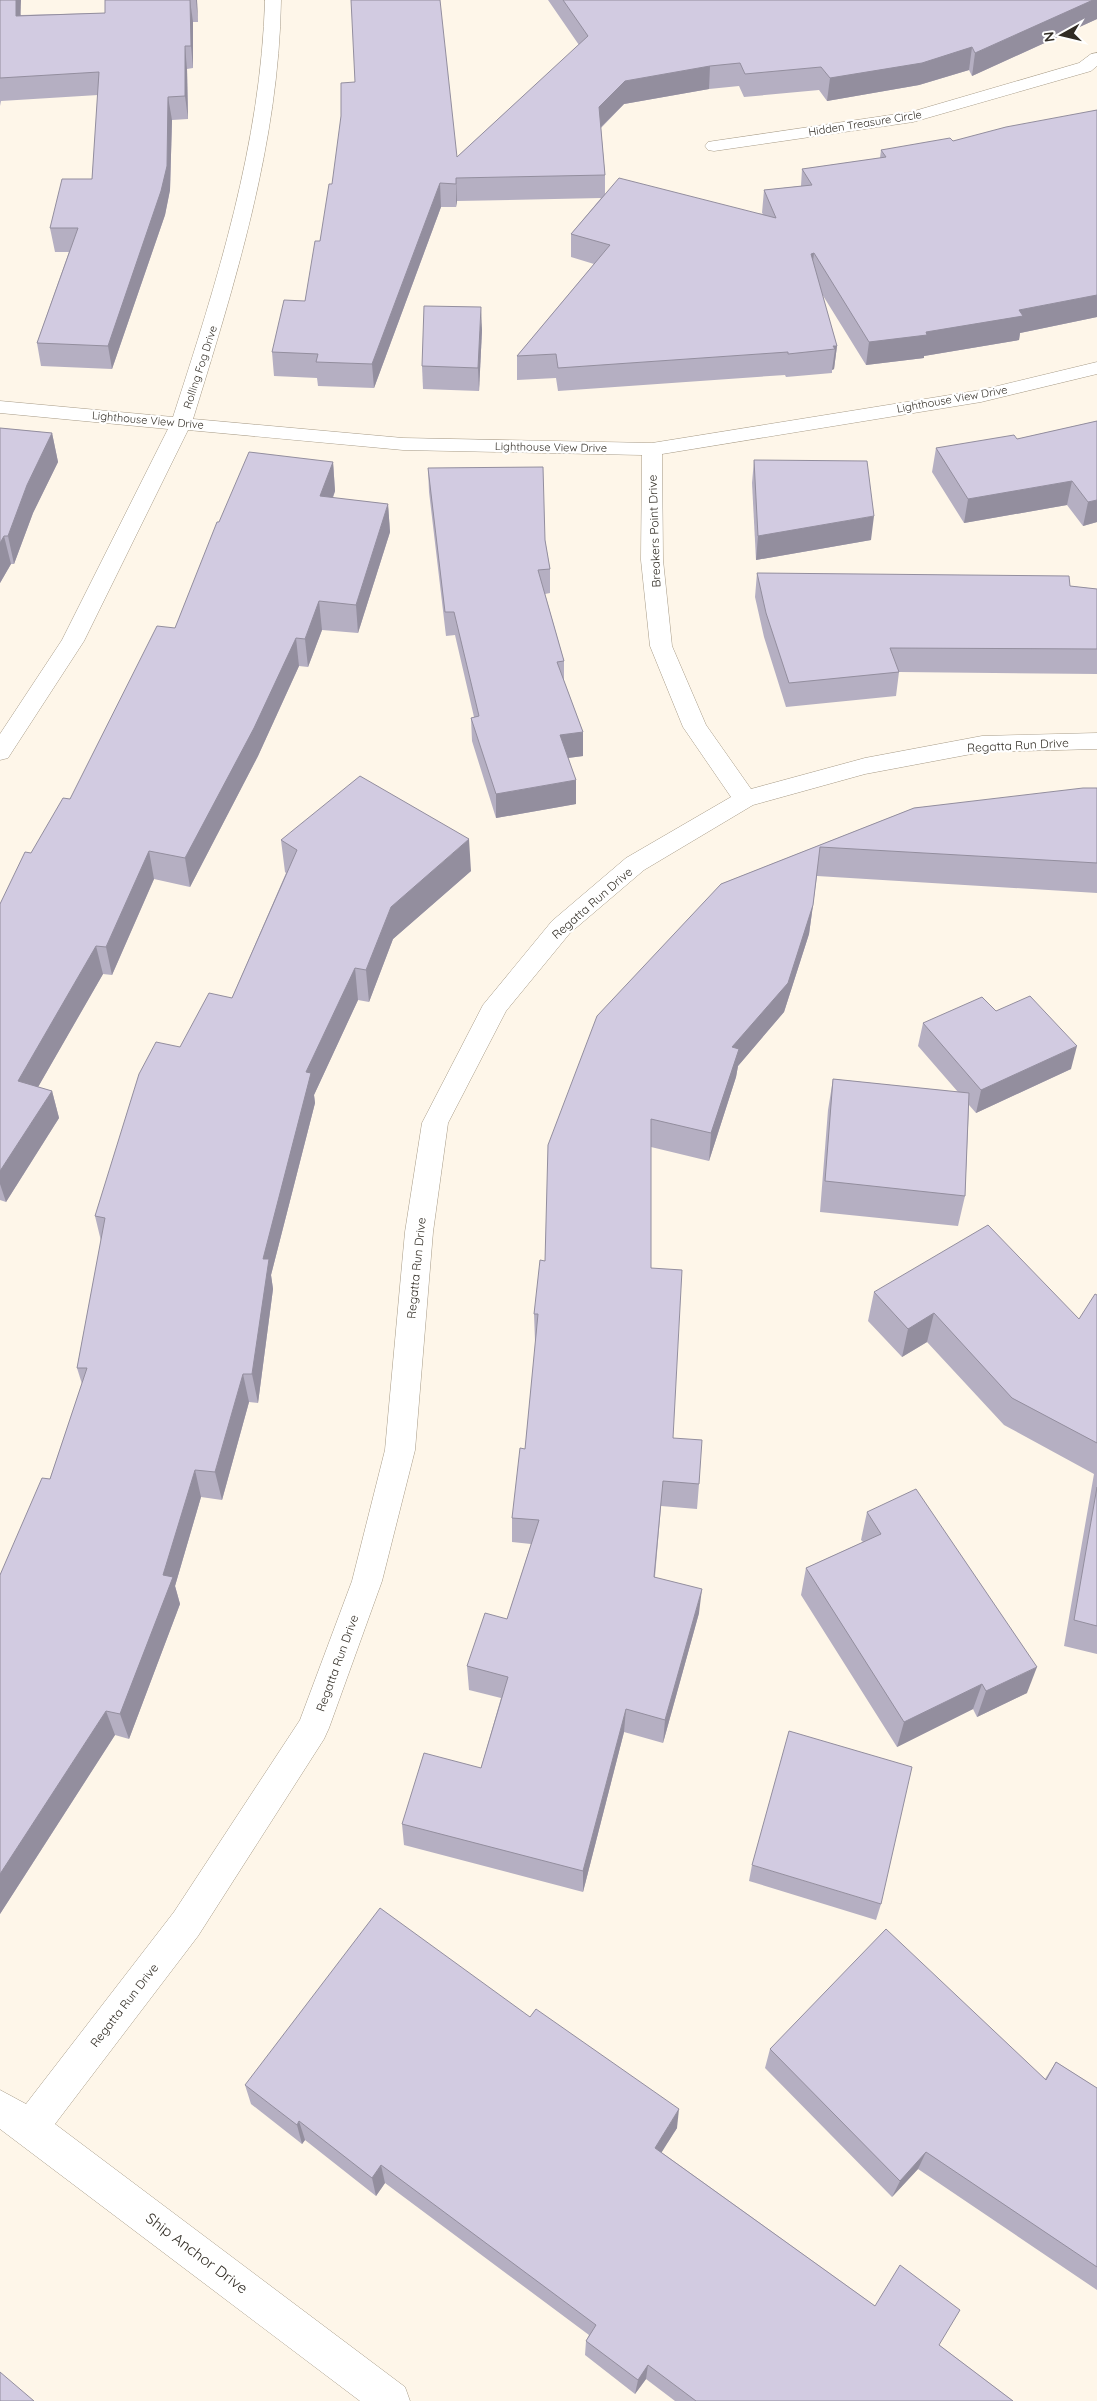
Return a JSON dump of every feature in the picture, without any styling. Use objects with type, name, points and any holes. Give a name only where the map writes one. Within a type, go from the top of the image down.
[{"type":"street","name":"Rolling Fog Drive","points":[[0,752],[73,641],[182,422],[223,292],[255,156],[272,45],[273,0]]},
{"type":"street","name":"Hidden Treasure Circle","points":[[714,146],[913,117],[1085,67],[1097,58]]},
{"type":"street","name":"Lighthouse View Drive","points":[[0,407],[182,422],[403,444],[652,449],[982,396],[1097,368]]},
{"type":"street","name":"Breakers Point Drive","points":[[652,449],[652,560],[661,646],[695,727],[745,799]]},
{"type":"street","name":"Regatta Run Drive","points":[[30,2127],[186,1924],[313,1728],[367,1581],[400,1450],[419,1232],[435,1123],[496,1005],[561,927],[636,864],[745,799],[865,766],[982,744],[1097,741]]},
{"type":"street","name":"Ship Anchor Drive","points":[[0,2108],[30,2127],[391,2401]]},
{"type":"building","points":[[0,0],[16,0],[16,16],[105,13],[105,0],[190,0],[191,46],[185,46],[185,96],[168,97],[167,166],[161,191],[108,346],[37,343],[78,228],[50,228],[62,179],[92,179],[99,72],[0,78]]},
{"type":"building","points":[[351,0],[440,0],[457,157],[588,36],[563,0],[1093,0],[975,53],[972,47],[922,63],[830,78],[821,67],[745,74],[740,63],[710,66],[625,81],[599,107],[605,175],[456,178],[456,184],[440,183],[372,364],[316,362],[318,354],[272,352],[284,300],[305,301],[315,241],[320,241],[329,184],[332,184],[341,116],[341,83],[355,82]]},
{"type":"building","points":[[1097,110],[1097,295],[1019,310],[1023,316],[926,332],[927,335],[869,342],[814,253],[811,254],[837,346],[833,346],[835,349],[788,354],[788,352],[558,368],[556,354],[517,356],[610,245],[571,234],[619,178],[776,218],[764,190],[812,185],[802,169],[886,157],[881,150],[950,138],[953,141],[1006,127]]},
{"type":"building","points":[[424,306],[481,307],[478,368],[422,366]]},
{"type":"building","points":[[1097,421],[1097,500],[1088,502],[1072,481],[968,499],[936,448],[1014,435],[1017,439]]},
{"type":"building","points":[[0,428],[52,433],[27,485],[8,536],[4,536],[0,543]]},
{"type":"building","points":[[249,452],[333,462],[320,496],[388,504],[356,605],[319,601],[305,639],[296,638],[254,728],[185,858],[149,851],[106,947],[96,946],[18,1081],[52,1091],[0,1171],[0,904],[25,852],[31,853],[63,798],[70,799],[157,626],[175,628],[217,522],[219,522]]},
{"type":"building","points":[[754,460],[867,461],[874,516],[758,536]]},
{"type":"building","points":[[543,467],[545,540],[550,569],[538,570],[564,661],[557,662],[583,732],[560,735],[576,780],[496,794],[471,718],[479,716],[454,612],[445,612],[428,468]]},
{"type":"building","points":[[757,573],[1069,576],[1070,586],[1097,589],[1097,649],[890,648],[899,672],[789,683],[766,613]]},
{"type":"building","points":[[360,776],[469,839],[391,907],[366,970],[355,968],[306,1072],[311,1073],[263,1259],[269,1259],[252,1374],[243,1374],[215,1472],[195,1470],[163,1575],[173,1577],[120,1714],[106,1711],[0,1874],[0,1575],[42,1478],[50,1479],[87,1368],[77,1368],[105,1218],[95,1216],[139,1074],[156,1042],[180,1047],[209,993],[232,998],[297,850],[281,840]]},
{"type":"building","points":[[1083,788],[1097,788],[1097,863],[820,847],[813,905],[788,983],[732,1047],[739,1049],[711,1133],[651,1119],[651,1268],[682,1270],[673,1438],[702,1440],[699,1484],[663,1481],[654,1577],[702,1589],[665,1720],[626,1709],[583,1871],[402,1824],[424,1753],[481,1768],[508,1677],[467,1666],[485,1613],[507,1619],[539,1520],[512,1518],[520,1448],[525,1449],[538,1314],[534,1314],[540,1260],[545,1261],[548,1145],[597,1016],[721,884],[914,808]]},
{"type":"building","points":[[1030,996],[1077,1046],[981,1090],[923,1023],[982,997],[996,1011]]},
{"type":"building","points":[[833,1079],[969,1093],[965,1196],[825,1181]]},
{"type":"building","points":[[988,1225],[1079,1319],[1095,1294],[1097,1295],[1097,1443],[1012,1398],[934,1313],[908,1329],[874,1292]]},
{"type":"building","points":[[1097,1487],[1097,1626],[1074,1620]]},
{"type":"building","points":[[916,1489],[1037,1667],[986,1691],[982,1684],[904,1722],[806,1568],[881,1534],[867,1512]]},
{"type":"building","points":[[789,1731],[912,1767],[881,1904],[752,1865]]},
{"type":"building","points":[[380,1908],[530,2017],[536,2009],[679,2109],[655,2148],[875,2306],[900,2265],[960,2310],[939,2345],[1013,2401],[696,2401],[648,2365],[638,2380],[586,2341],[596,2325],[381,2165],[372,2178],[299,2121],[297,2125],[245,2085]]},
{"type":"building","points":[[886,1929],[1046,2080],[1056,2062],[1097,2088],[1097,2267],[926,2152],[900,2181],[770,2049]]},
{"type":"building","points":[[0,2372],[34,2401],[0,2401]]}]
